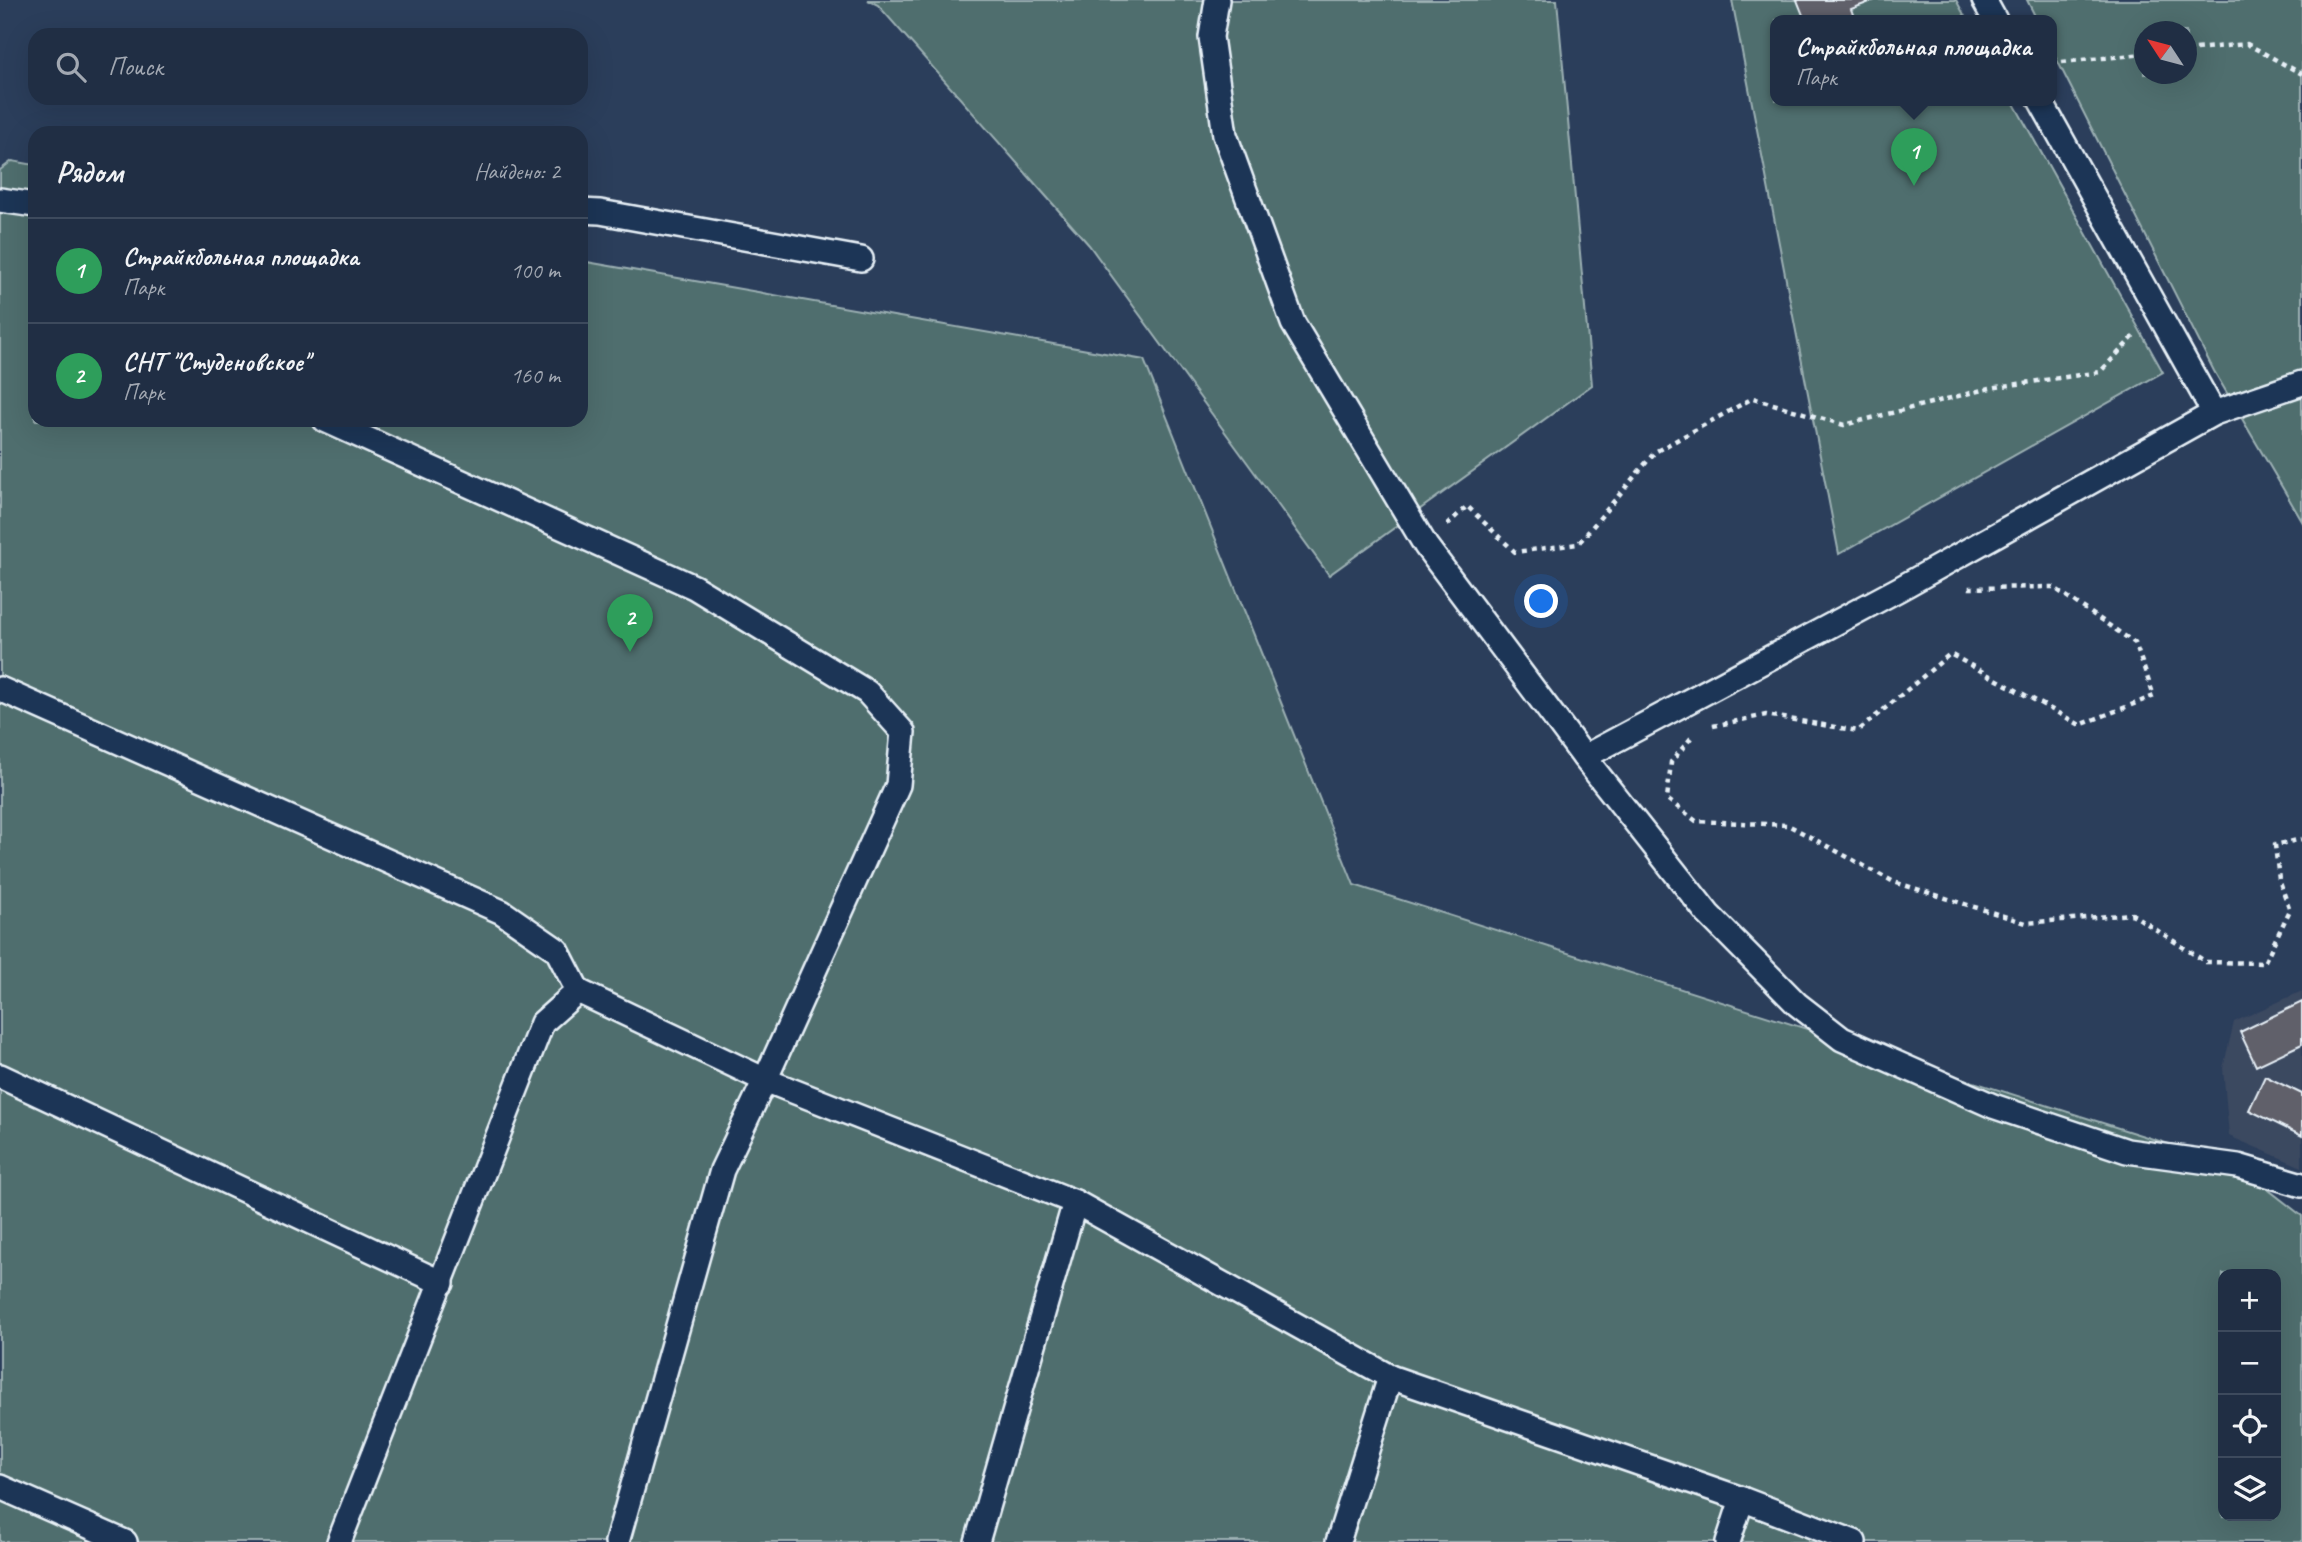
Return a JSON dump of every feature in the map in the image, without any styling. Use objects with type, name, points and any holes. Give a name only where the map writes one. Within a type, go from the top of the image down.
[{"type":"lane","points":[[1217,0],[1211,37],[1225,135],[1293,323],[1426,546],[1584,757],[1708,914],[1797,1004],[1842,1039],[1993,1106],[2127,1152],[2238,1166],[2302,1185]]},
{"type":"lane","points":[[2043,106],[2214,413]]},
{"type":"lane","points":[[0,200],[28,204]]},
{"type":"lane","points":[[588,212],[861,259]]},
{"type":"lane","points":[[1584,757],[1899,589],[2214,413],[2302,383]]},
{"type":"lane","points":[[340,427],[694,587],[867,692],[903,732],[898,785],[722,1170],[617,1542]]},
{"type":"lane","points":[[0,689],[502,912],[557,950],[579,991],[765,1080],[1075,1202],[1390,1377],[1742,1499],[1854,1542]]},
{"type":"lane","points":[[339,1542],[542,1023],[579,991]]},
{"type":"lane","points":[[0,1076],[442,1283]]},
{"type":"lane","points":[[977,1542],[1075,1202]]},
{"type":"lane","points":[[1338,1542],[1390,1377]]},
{"type":"lane","points":[[0,1487],[125,1542]]},
{"type":"lane","points":[[1728,1542],[1742,1499]]},
{"type":"path","points":[[2197,49],[2247,44],[2302,74]]},
{"type":"path","points":[[2057,63],[2134,55]]},
{"type":"path","points":[[1426,546],[1467,506],[1515,552],[1578,544],[1655,452],[1753,398],[1844,425],[1990,388],[2100,372],[2158,311]]},
{"type":"path","points":[[1711,726],[1766,715],[1858,731],[1950,654],[2080,725],[2154,696],[2135,643],[2053,587],[1955,588]]},
{"type":"path","points":[[1698,729],[1671,762],[1667,799],[1696,821],[1788,825],[1894,882],[2026,923],[2132,914],[2206,962],[2264,963],[2290,910],[2279,880],[2275,845],[2302,839]]},
{"type":"shaded area","points":[[2302,991],[2302,1167],[2229,1136],[2223,1068],[2234,1022]]},
{"type":"green space","points":[[868,0],[1557,0],[1592,385],[1329,575],[1089,245],[878,5]]},
{"type":"green space","points":[[1732,0],[1956,0],[1964,15],[1770,15],[1770,106],[2015,106],[2163,372],[1839,554]]},
{"type":"green space","points":[[2027,0],[2302,0],[2302,521],[2214,371],[2057,60],[2057,15],[2034,15]]},
{"type":"green space","points":[[12,161],[28,164],[28,427],[588,427],[588,262],[1144,360],[1354,885],[2238,1166],[2302,1216],[2302,1542],[0,1542],[0,170]]},
{"type":"building","points":[[1797,0],[1875,0],[1851,9],[1853,15],[1803,15]]},
{"type":"building","points":[[2302,1002],[2302,1044],[2256,1066],[2240,1032]]},
{"type":"building","points":[[2265,1076],[2302,1094],[2302,1136],[2249,1110]]},
{"type":"place","name":"Страйкбольная площадка","points":[[1914,186]]},
{"type":"place","name":"СНТ \"Студеновское\"","points":[[630,652]]}]
